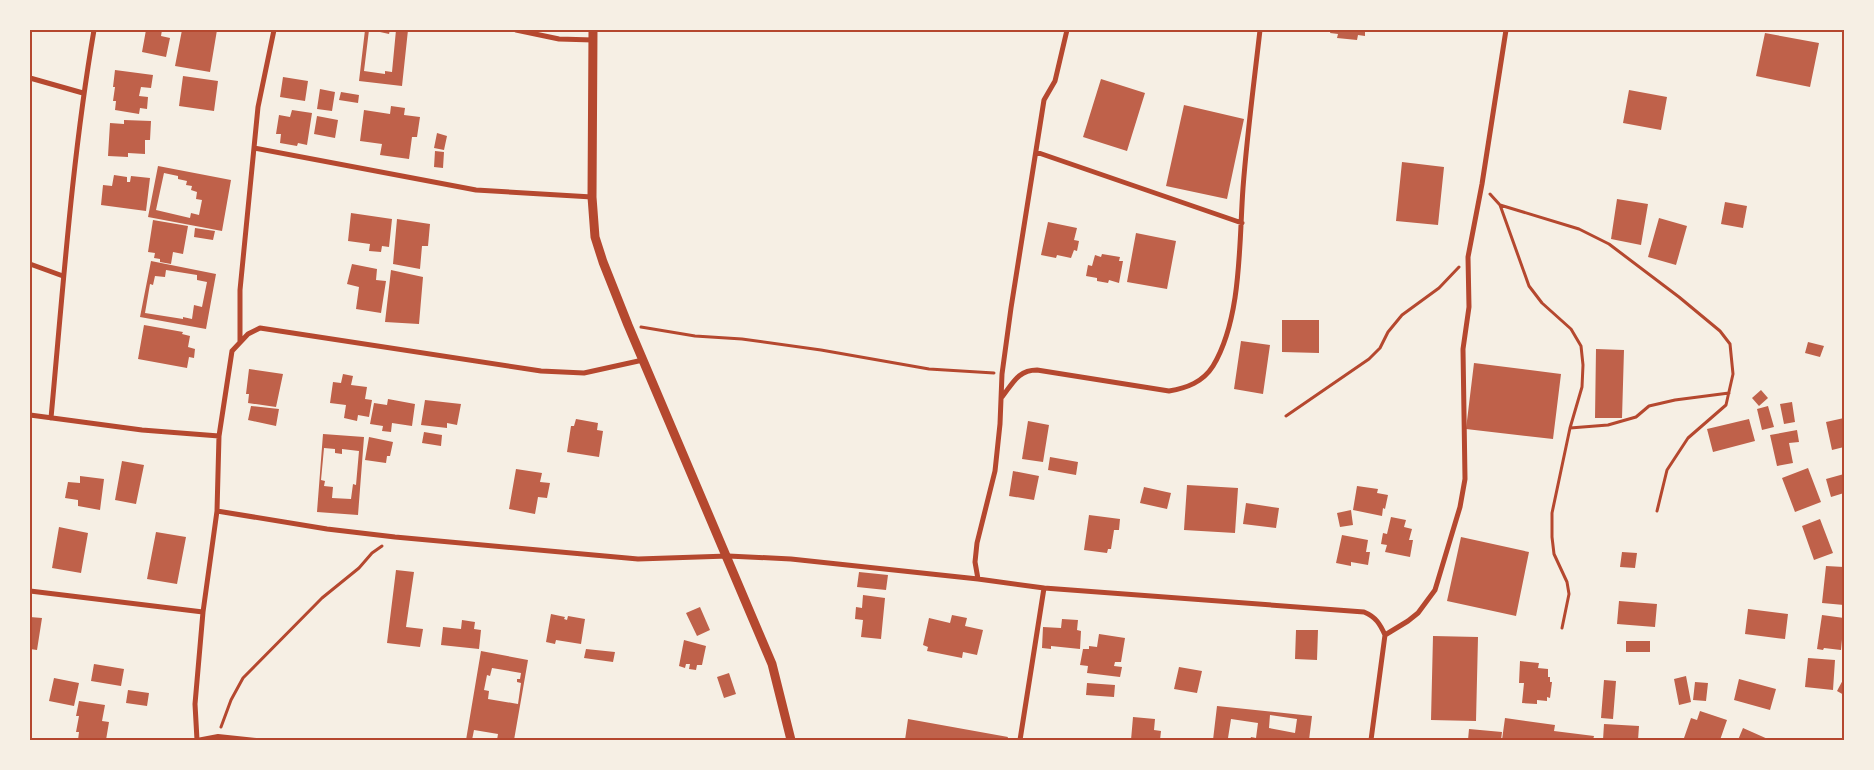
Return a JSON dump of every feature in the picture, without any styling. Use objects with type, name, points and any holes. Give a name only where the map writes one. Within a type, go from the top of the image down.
[{"type":"street","points":[[51,418],[63,276],[83,93],[94,30]]},
{"type":"street","points":[[240,342],[240,290],[258,106],[274,30]]},
{"type":"street","points":[[516,30],[560,39],[593,40]]},
{"type":"street","points":[[593,30],[592,197],[596,236],[603,262],[772,664],[791,740]]},
{"type":"street","points":[[978,579],[976,562],[977,543],[995,471],[1002,397],[1002,374],[1044,100],[1055,81],[1067,30]]},
{"type":"street","points":[[1002,397],[1020,374],[1027,370],[1169,391],[1182,389],[1194,384],[1206,375],[1222,348],[1232,320],[1242,223],[1246,157],[1260,30]]},
{"type":"street","points":[[1384,635],[1418,613],[1435,590],[1460,507],[1465,479],[1463,349],[1469,307],[1468,257],[1482,184],[1506,30]]},
{"type":"street","points":[[30,78],[83,93]]},
{"type":"street","points":[[254,148],[476,190],[592,197]]},
{"type":"street","points":[[1036,152],[1242,223]]},
{"type":"street","points":[[30,264],[63,276]]},
{"type":"street","points":[[197,740],[196,704],[203,612],[217,511],[219,436],[232,351],[248,334],[260,328],[541,371],[584,373],[643,360]]},
{"type":"street","points":[[30,415],[142,430],[219,436]]},
{"type":"street","points":[[217,511],[327,529],[395,537],[638,560],[728,556],[791,559],[1044,588],[1364,612],[1372,615],[1377,620],[1384,635],[1371,740]]},
{"type":"street","points":[[1020,740],[1044,588]]},
{"type":"street","points":[[30,591],[203,612]]},
{"type":"lane","points":[[197,740],[218,736],[256,740]]},
{"type":"path","points":[[1482,184],[1500,206],[1529,286],[1542,304],[1571,329],[1581,346],[1584,365],[1582,387],[1570,428],[1552,513],[1554,554],[1567,582],[1569,594],[1562,628]]},
{"type":"path","points":[[1500,206],[1579,229],[1609,244],[1679,297],[1720,331],[1730,344],[1733,374],[1726,405],[1688,438],[1668,470],[1657,510]]},
{"type":"path","points":[[1286,416],[1369,359],[1380,348],[1388,332],[1402,315],[1439,288],[1468,257]]},
{"type":"path","points":[[628,325],[695,336],[742,339],[821,350],[928,369],[1002,374]]},
{"type":"path","points":[[1570,428],[1608,425],[1636,417],[1648,406],[1729,392]]},
{"type":"path","points":[[218,736],[231,700],[243,678],[322,598],[359,568],[372,553],[395,537]]},
{"type":"building","points":[[146,30],[162,30],[161,36],[170,38],[166,57],[142,52]]},
{"type":"building","points":[[182,30],[217,30],[210,72],[175,66]]},
{"type":"building","points":[[365,30],[369,30],[364,71],[385,74],[385,71],[392,72],[396,30],[408,30],[402,86],[359,81]]},
{"type":"building","points":[[371,30],[390,30],[389,34]]},
{"type":"building","points":[[1331,30],[1365,30],[1365,36],[1358,35],[1357,40],[1337,38],[1338,34],[1330,33]]},
{"type":"building","points":[[1765,33],[1819,43],[1810,87],[1756,76]]},
{"type":"building","points":[[115,70],[153,75],[151,88],[141,87],[139,96],[148,97],[147,109],[140,108],[139,114],[115,110],[116,101],[113,101],[115,87],[113,87]]},
{"type":"building","points":[[183,76],[218,81],[214,111],[179,106]]},
{"type":"building","points":[[283,77],[308,81],[305,101],[280,97]]},
{"type":"building","points":[[1101,79],[1145,93],[1127,151],[1083,137]]},
{"type":"building","points":[[320,89],[335,92],[332,111],[317,109]]},
{"type":"building","points":[[1629,90],[1667,97],[1661,130],[1623,123]]},
{"type":"building","points":[[341,92],[359,95],[358,103],[339,100]]},
{"type":"building","points":[[1184,105],[1244,119],[1227,199],[1166,186]]},
{"type":"building","points":[[391,106],[405,108],[404,115],[420,117],[417,137],[412,137],[409,159],[380,155],[382,144],[360,141],[364,110],[390,114]]},
{"type":"building","points":[[292,110],[312,113],[307,145],[298,143],[297,146],[280,143],[281,134],[276,134],[279,115],[290,117]]},
{"type":"building","points":[[317,116],[338,120],[335,138],[314,134]]},
{"type":"building","points":[[124,120],[151,121],[150,140],[145,140],[145,154],[128,153],[128,157],[108,156],[110,123],[124,124]]},
{"type":"building","points":[[437,133],[447,136],[444,150],[434,148]]},
{"type":"building","points":[[435,151],[444,152],[443,168],[434,167]]},
{"type":"building","points":[[1402,162],[1444,167],[1438,225],[1396,221]]},
{"type":"building","points":[[158,166],[231,180],[222,231],[148,217]],"holes":[[[164,173],[178,176],[178,179],[187,181],[186,185],[192,186],[191,190],[197,192],[196,199],[202,200],[199,215],[191,213],[190,218],[156,210]]]},
{"type":"building","points":[[114,175],[127,177],[127,182],[130,182],[131,176],[150,178],[146,211],[101,205],[103,185],[112,186]]},
{"type":"building","points":[[1617,199],[1648,204],[1641,245],[1611,239]]},
{"type":"building","points":[[1725,202],[1747,206],[1743,228],[1721,224]]},
{"type":"building","points":[[351,213],[392,219],[389,247],[382,246],[381,252],[369,251],[370,244],[348,241]]},
{"type":"building","points":[[1659,218],[1687,226],[1676,265],[1648,257]]},
{"type":"building","points":[[397,219],[430,224],[428,246],[422,246],[420,269],[393,264]]},
{"type":"building","points":[[153,220],[188,226],[183,254],[173,252],[171,264],[160,262],[160,259],[154,258],[155,253],[148,252]]},
{"type":"building","points":[[1048,222],[1077,228],[1074,240],[1079,241],[1077,251],[1074,250],[1071,258],[1057,255],[1056,258],[1041,255]]},
{"type":"building","points":[[195,228],[215,231],[213,240],[194,237]]},
{"type":"building","points":[[1136,233],[1176,241],[1167,289],[1127,282]]},
{"type":"building","points":[[1102,254],[1120,257],[1119,261],[1123,261],[1119,283],[1109,280],[1108,283],[1097,281],[1097,278],[1086,276],[1088,265],[1092,266],[1095,255],[1101,257]]},
{"type":"building","points":[[151,261],[216,274],[206,329],[140,317]],"holes":[[[166,270],[197,275],[197,280],[207,282],[202,307],[194,305],[192,319],[145,313],[150,284],[153,285],[155,276],[165,277]]]},
{"type":"building","points":[[352,264],[377,269],[376,280],[386,281],[381,313],[356,309],[359,287],[347,284]]},
{"type":"building","points":[[391,270],[423,277],[419,324],[385,322]]},
{"type":"building","points":[[1282,320],[1319,320],[1319,353],[1282,352]]},
{"type":"building","points":[[144,325],[183,332],[182,334],[190,336],[188,347],[195,349],[194,358],[189,357],[187,368],[138,359]]},
{"type":"building","points":[[1241,341],[1270,345],[1263,394],[1234,389]]},
{"type":"building","points":[[1808,342],[1824,346],[1820,357],[1805,353]]},
{"type":"building","points":[[1596,349],[1624,350],[1622,418],[1595,418]]},
{"type":"building","points":[[1474,363],[1561,374],[1553,439],[1466,429]]},
{"type":"building","points":[[249,369],[283,374],[276,407],[248,403],[249,394],[246,394]]},
{"type":"building","points":[[343,374],[353,376],[351,385],[367,387],[365,399],[372,400],[369,417],[358,415],[357,421],[344,418],[346,405],[330,403],[333,382],[341,383]]},
{"type":"building","points":[[1761,390],[1768,398],[1759,406],[1752,398]]},
{"type":"building","points":[[388,399],[415,404],[412,426],[392,423],[391,432],[382,431],[383,426],[370,424],[374,403],[387,405]]},
{"type":"building","points":[[425,400],[461,404],[457,425],[447,423],[447,428],[421,425]]},
{"type":"building","points":[[1792,402],[1795,422],[1784,424],[1780,404]]},
{"type":"building","points":[[251,406],[279,409],[276,426],[248,420]]},
{"type":"building","points":[[1768,406],[1774,427],[1762,430],[1757,409]]},
{"type":"building","points":[[1844,418],[1844,447],[1832,450],[1826,422]]},
{"type":"building","points":[[576,419],[598,423],[597,430],[603,431],[599,457],[567,452],[571,426],[574,426]]},
{"type":"building","points":[[1749,419],[1755,441],[1713,452],[1707,429]]},
{"type":"building","points":[[1028,421],[1049,425],[1043,462],[1022,459]]},
{"type":"building","points":[[1797,430],[1799,442],[1789,443],[1793,463],[1777,466],[1770,435]]},
{"type":"building","points":[[424,432],[442,435],[441,446],[422,443]]},
{"type":"building","points":[[323,434],[364,437],[358,515],[317,512]],"holes":[[[324,448],[335,449],[335,453],[342,454],[342,449],[359,451],[356,485],[353,484],[351,499],[332,498],[333,487],[324,486],[325,481],[321,480]]]},
{"type":"building","points":[[369,437],[393,442],[390,456],[387,456],[386,463],[365,460]]},
{"type":"building","points":[[1050,457],[1078,462],[1076,475],[1048,470]]},
{"type":"building","points":[[122,461],[144,465],[136,504],[115,500]]},
{"type":"building","points":[[1808,468],[1821,502],[1795,512],[1782,478]]},
{"type":"building","points":[[516,469],[542,473],[540,482],[550,483],[547,498],[538,497],[535,514],[509,509]]},
{"type":"building","points":[[1013,471],[1039,476],[1034,500],[1009,496]]},
{"type":"building","points":[[1844,474],[1844,493],[1831,497],[1826,479]]},
{"type":"building","points":[[80,476],[104,479],[100,510],[78,506],[78,500],[65,498],[68,482],[80,483]]},
{"type":"building","points":[[1187,485],[1238,488],[1235,533],[1184,530]]},
{"type":"building","points":[[1357,486],[1378,489],[1377,493],[1388,495],[1382,516],[1353,510]]},
{"type":"building","points":[[1144,487],[1171,493],[1167,509],[1140,503]]},
{"type":"building","points":[[1246,503],[1279,508],[1276,528],[1243,524]]},
{"type":"building","points":[[1351,510],[1353,525],[1340,527],[1337,513]]},
{"type":"building","points":[[1089,515],[1120,519],[1119,530],[1114,530],[1111,549],[1108,549],[1107,553],[1084,550]]},
{"type":"building","points":[[1391,517],[1406,520],[1404,527],[1412,529],[1409,540],[1413,540],[1410,557],[1385,552],[1387,545],[1381,544],[1383,533],[1387,534]]},
{"type":"building","points":[[1820,519],[1833,553],[1814,560],[1802,526]]},
{"type":"building","points":[[59,527],[88,533],[81,573],[52,568]]},
{"type":"building","points":[[156,532],[186,537],[177,584],[147,579]]},
{"type":"building","points":[[1342,535],[1368,540],[1366,552],[1370,552],[1368,565],[1351,562],[1351,566],[1336,563]]},
{"type":"building","points":[[1461,537],[1529,552],[1516,616],[1447,601]]},
{"type":"building","points":[[1622,552],[1637,553],[1635,568],[1620,567]]},
{"type":"building","points":[[1826,566],[1844,567],[1844,605],[1822,603]]},
{"type":"building","points":[[396,570],[414,572],[406,627],[423,629],[420,647],[387,643]]},
{"type":"building","points":[[859,572],[888,575],[886,590],[857,587]]},
{"type":"building","points":[[863,595],[885,598],[881,639],[861,637],[863,620],[855,619],[856,607],[862,608]]},
{"type":"building","points":[[1619,601],[1657,604],[1655,627],[1617,624]]},
{"type":"building","points":[[700,607],[710,630],[697,636],[686,613]]},
{"type":"building","points":[[1748,609],[1788,614],[1785,639],[1745,634]]},
{"type":"building","points":[[551,614],[565,617],[564,619],[567,620],[568,616],[585,619],[581,644],[556,640],[555,644],[546,642]]},
{"type":"building","points":[[952,615],[967,618],[965,626],[983,630],[977,655],[963,652],[962,658],[927,651],[928,647],[923,645],[929,618],[950,623]]},
{"type":"building","points":[[1822,615],[1844,618],[1841,650],[1817,649]]},
{"type":"building","points":[[30,617],[42,618],[37,650],[30,649]]},
{"type":"building","points":[[1062,619],[1078,620],[1077,630],[1081,631],[1080,649],[1051,646],[1051,649],[1042,648],[1043,627],[1061,628]]},
{"type":"building","points":[[462,620],[475,622],[474,629],[481,630],[479,649],[441,645],[443,627],[461,629]]},
{"type":"building","points":[[1296,630],[1318,630],[1317,660],[1295,659]]},
{"type":"building","points":[[1099,634],[1125,638],[1121,662],[1115,662],[1114,666],[1122,667],[1120,677],[1087,673],[1088,666],[1080,665],[1083,649],[1089,649],[1089,646],[1097,647]]},
{"type":"building","points":[[1433,636],[1478,637],[1476,721],[1431,720]]},
{"type":"building","points":[[684,640],[706,646],[702,665],[697,665],[696,670],[689,669],[690,664],[686,664],[685,668],[679,666]]},
{"type":"building","points":[[1626,641],[1650,641],[1650,652],[1626,652]]},
{"type":"building","points":[[586,649],[615,652],[613,662],[584,658]]},
{"type":"building","points":[[481,651],[528,660],[514,740],[497,740],[498,734],[474,730],[472,740],[466,740]],"holes":[[[492,668],[521,673],[520,679],[517,679],[517,682],[521,683],[518,704],[488,699],[489,691],[484,690],[487,675],[490,676]]]},
{"type":"building","points":[[1808,658],[1835,660],[1833,690],[1805,687]]},
{"type":"building","points":[[1520,661],[1539,663],[1538,668],[1548,669],[1548,677],[1550,677],[1550,682],[1552,682],[1550,698],[1547,697],[1547,701],[1537,700],[1537,704],[1522,703],[1524,683],[1519,683]]},
{"type":"building","points":[[94,664],[124,669],[121,686],[91,681]]},
{"type":"building","points":[[1179,667],[1202,671],[1197,693],[1174,689]]},
{"type":"building","points":[[729,673],[736,694],[724,698],[717,677]]},
{"type":"building","points":[[1686,676],[1691,702],[1679,705],[1674,679]]},
{"type":"building","points":[[54,678],[79,683],[74,706],[49,701]]},
{"type":"building","points":[[1844,678],[1844,695],[1837,691]]},
{"type":"building","points":[[1739,679],[1776,689],[1770,710],[1734,700]]},
{"type":"building","points":[[1604,680],[1616,681],[1613,719],[1601,718]]},
{"type":"building","points":[[1695,682],[1708,683],[1706,701],[1693,700]]},
{"type":"building","points":[[1087,683],[1115,685],[1114,697],[1086,695]]},
{"type":"building","points":[[128,690],[149,693],[147,706],[126,703]]},
{"type":"building","points":[[79,701],[105,705],[102,721],[109,722],[106,740],[78,740],[79,732],[76,732],[79,716],[76,716]]},
{"type":"building","points":[[1217,706],[1312,716],[1309,740],[1250,740],[1251,737],[1256,738],[1258,723],[1231,719],[1228,738],[1233,738],[1232,740],[1213,740]],"holes":[[[1270,715],[1297,719],[1295,733],[1269,728]]]},
{"type":"building","points":[[1700,711],[1727,720],[1720,740],[1690,740],[1684,738],[1691,718],[1697,720]]},
{"type":"building","points":[[1133,717],[1155,719],[1154,730],[1161,731],[1160,740],[1131,740]]},
{"type":"building","points":[[1505,718],[1555,725],[1554,731],[1594,736],[1593,740],[1502,740]]},
{"type":"building","points":[[908,719],[1008,737],[1007,740],[905,740]]},
{"type":"building","points":[[1604,724],[1639,726],[1638,740],[1603,740]]},
{"type":"building","points":[[1743,728],[1770,740],[1738,740]]},
{"type":"building","points":[[1469,729],[1502,732],[1501,740],[1468,740]]}]
